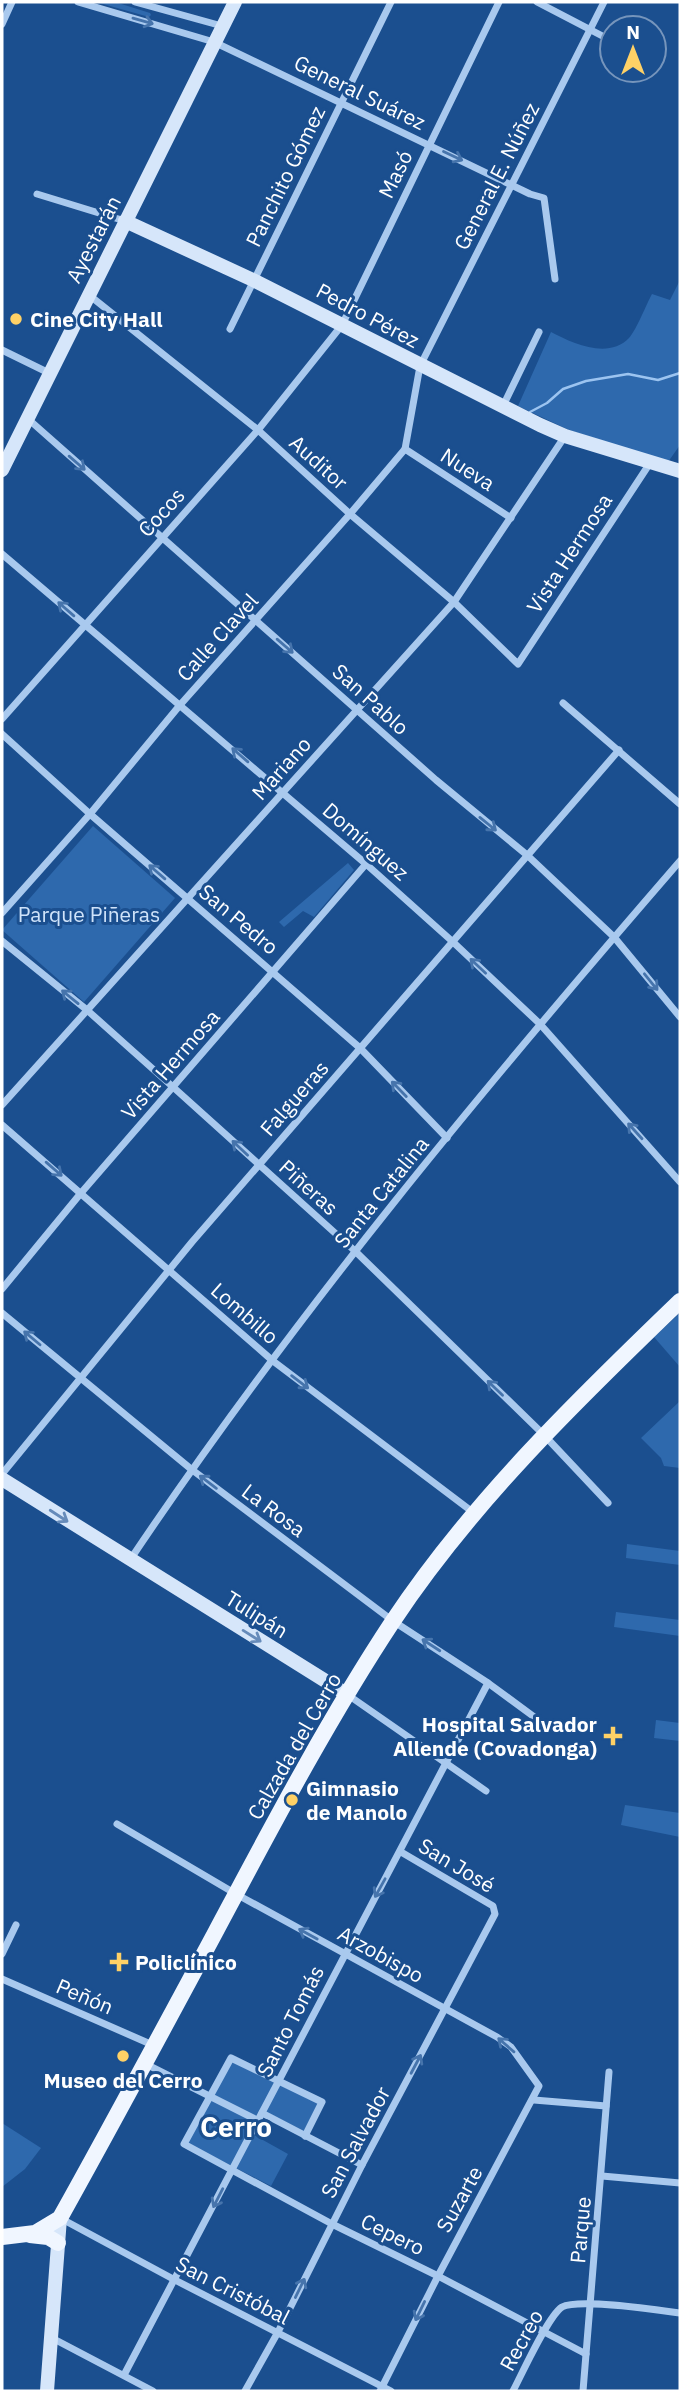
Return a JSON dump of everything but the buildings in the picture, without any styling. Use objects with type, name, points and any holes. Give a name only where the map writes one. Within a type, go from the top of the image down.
[{"type":"main road","name":"Calzada del Cerro","points":[[60,2218],[286,1801],[393,1621],[475,1514],[544,1435],[680,1301]]},
{"type":"main road","points":[[24,2235],[41,2230],[60,2218]]},
{"type":"main road","points":[[2,2237],[48,2237],[58,2243]]},
{"type":"street","points":[[2,24],[12,2]]},
{"type":"street","name":"General Suárez","points":[[78,2],[215,41],[545,200],[555,279]]},
{"type":"street","points":[[135,2],[222,26]]},
{"type":"street","name":"Ayestarán","points":[[2,470],[234,2]]},
{"type":"street","name":"Panchito Gómez","points":[[230,329],[391,2]]},
{"type":"street","name":"Masó","points":[[342,325],[499,2]]},
{"type":"street","points":[[537,2],[598,33]]},
{"type":"street","name":"General E. Núñez","points":[[420,366],[604,2]]},
{"type":"street","name":"Pedro Pérez","points":[[37,194],[125,221],[253,280],[420,366],[565,436],[680,471]]},
{"type":"street","name":"Auditor","points":[[89,294],[258,430],[350,514],[454,602],[518,664]]},
{"type":"street","name":"Cocos","points":[[2,719],[258,430],[342,325]]},
{"type":"street","points":[[503,407],[539,332]]},
{"type":"street","points":[[2,350],[49,373]]},
{"type":"street","name":"Calle Clavel","points":[[2,912],[405,449],[420,366]]},
{"type":"street","name":"San Pablo","points":[[26,418],[436,780],[527,855],[614,937],[680,1017]]},
{"type":"street","name":"Mariano","points":[[2,1105],[454,602],[565,436]]},
{"type":"street","name":"Nueva","points":[[405,449],[511,518]]},
{"type":"street","name":"Vista Hermosa","points":[[518,664],[650,462]]},
{"type":"street","name":"Domínguez","points":[[2,554],[283,792],[453,942],[540,1024],[680,1182]]},
{"type":"street","points":[[563,703],[680,804]]},
{"type":"street","name":"San Pedro","points":[[2,734],[90,814],[360,1048],[447,1138]]},
{"type":"street","name":"Falgueras","points":[[2,1477],[170,1270],[619,750]]},
{"type":"street","name":"Santa Catalina","points":[[129,1560],[191,1469],[355,1251],[540,1024],[680,861]]},
{"type":"street","name":"Vista Hermosa","points":[[2,1289],[81,1193],[366,864]]},
{"type":"street","name":"Piñeras","points":[[2,941],[87,1010],[355,1251],[544,1435],[608,1503]]},
{"type":"street","name":"Lombillo","points":[[2,1125],[273,1361],[475,1514]]},
{"type":"street","name":"La Rosa","points":[[2,1313],[191,1469],[393,1621],[488,1683],[537,1719]]},
{"type":"street","name":"Tulipán","points":[[2,1477],[129,1560],[348,1695],[486,1791]]},
{"type":"street","name":"Santo Tomás","points":[[124,2375],[488,1683]]},
{"type":"street","name":"Arzobispo","points":[[117,1824],[236,1894],[511,2047],[539,2086],[534,2100]]},
{"type":"street","name":"San José","points":[[401,1852],[493,1906],[495,1910]]},
{"type":"street","name":"San Salvador","points":[[245,2391],[446,2009],[495,1910]]},
{"type":"street","points":[[2,1954],[16,1925]]},
{"type":"street","name":"Peñón","points":[[2,1979],[155,2046]]},
{"type":"street","points":[[209,2096],[231,2058],[322,2102],[305,2136]]},
{"type":"street","points":[[145,2064],[209,2096],[305,2136],[362,2165]]},
{"type":"street","name":"Parque","points":[[583,2391],[609,2072]]},
{"type":"street","name":"Cepero","points":[[209,2096],[184,2144],[332,2224],[586,2354]]},
{"type":"street","points":[[534,2100],[606,2106]]},
{"type":"street","name":"Suzarte","points":[[381,2389],[438,2276],[534,2100]]},
{"type":"street","points":[[602,2176],[680,2183]]},
{"type":"street","points":[[47,2391],[60,2218]]},
{"type":"street","name":"San Cristóbal","points":[[60,2218],[381,2389],[391,2391]]},
{"type":"street","points":[[591,2304],[680,2313]]},
{"type":"street","name":"Recreo","points":[[513,2391],[545,2332],[562,2308],[591,2304]]},
{"type":"street","points":[[51,2337],[153,2391]]},
{"type":"green space","points":[[96,2],[115,2],[151,15],[149,17]]},
{"type":"green space","points":[[680,280],[680,445],[668,462],[569,430],[518,406],[551,332],[579,345],[601,349],[620,345],[632,334],[652,294],[670,300]]},
{"type":"green space","name":"Parque Piñeras","points":[[93,826],[175,898],[84,1002],[2,930]]},
{"type":"green space","points":[[348,863],[354,870],[314,917],[303,911],[284,927],[279,922]]},
{"type":"green space","points":[[680,1313],[680,1367],[654,1337]]},
{"type":"green space","points":[[680,1401],[680,1468],[664,1466],[661,1458],[641,1438]]},
{"type":"green space","points":[[627,1544],[680,1551],[680,1565],[626,1558]]},
{"type":"green space","points":[[616,1612],[680,1620],[680,1636],[614,1627]]},
{"type":"green space","points":[[656,1720],[680,1723],[680,1741],[654,1738]]},
{"type":"green space","points":[[625,1805],[680,1813],[680,1837],[621,1825]]},
{"type":"green space","points":[[232,2062],[319,2104],[304,2131],[266,2112],[254,2135],[288,2154],[271,2186],[187,2143]]},
{"type":"green space","points":[[2,2123],[41,2148],[25,2169],[2,2187]]},
{"type":"waterway","points":[[530,412],[547,403],[563,389],[586,381],[628,374],[658,380],[680,373]]},
{"type":"place","name":"Cine City Hall","points":[[16,319]]},
{"type":"place","name":"Hospital Salvador Allende (Covadonga)","points":[[613,1736]]},
{"type":"place","name":"Gimnasio de Manolo","points":[[292,1800]]},
{"type":"place","name":"Policlínico","points":[[119,1962]]},
{"type":"place","name":"Museo del Cerro","points":[[123,2056]]},
{"type":"district","name":"Cerro","points":[[236,2126]]}]
